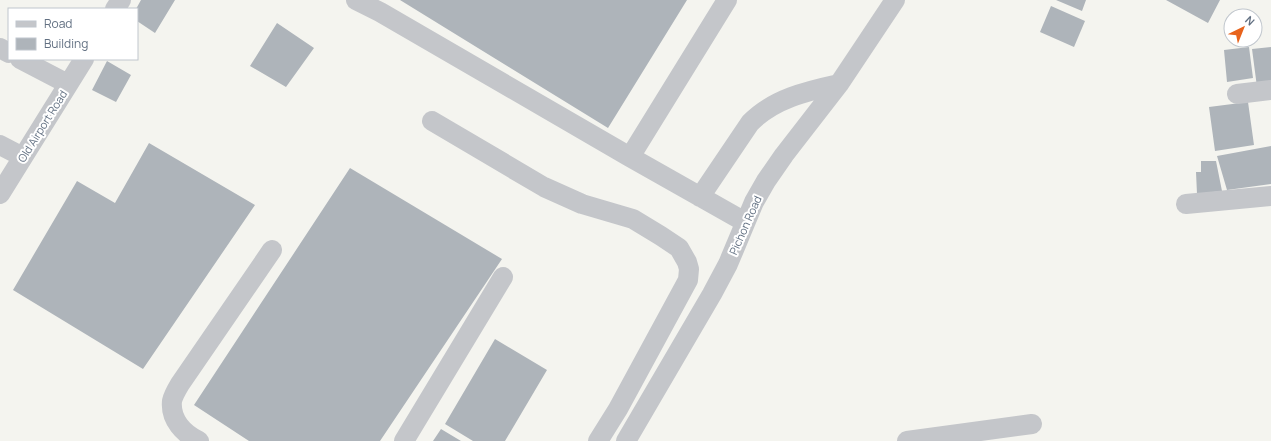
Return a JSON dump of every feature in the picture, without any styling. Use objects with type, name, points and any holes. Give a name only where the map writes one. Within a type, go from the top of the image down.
[{"type":"street","points":[[356,0],[387,16],[745,222]]},
{"type":"street","points":[[630,157],[727,0]]},
{"type":"street","name":"Pichon Road","points":[[626,441],[712,294],[728,264],[754,202],[766,181],[784,154],[838,84],[895,0]]},
{"type":"street","points":[[22,60],[68,84]]},
{"type":"street","name":"Old Airport Road","points":[[0,194],[83,60]]},
{"type":"street","points":[[700,197],[750,123],[758,115],[767,108],[786,99],[812,90],[838,84]]},
{"type":"street","points":[[1237,94],[1271,90]]},
{"type":"street","points":[[432,121],[544,187],[582,204],[633,219],[679,248],[687,262],[689,269],[688,280],[618,409],[598,441]]},
{"type":"street","points":[[0,145],[22,158]]},
{"type":"street","points":[[1186,204],[1271,196]]},
{"type":"street","points":[[199,441],[189,436],[177,423],[172,412],[172,400],[180,384],[272,250]]},
{"type":"street","points":[[404,441],[503,277]]},
{"type":"street","points":[[918,440],[1032,424]]},
{"type":"building","points":[[141,0],[175,0],[155,33],[138,22],[138,8],[137,8]]},
{"type":"building","points":[[400,0],[687,0],[608,128]]},
{"type":"building","points":[[1056,0],[1086,0],[1082,11]]},
{"type":"building","points":[[1166,0],[1220,0],[1208,23]]},
{"type":"building","points":[[1051,6],[1085,21],[1074,47],[1040,32]]},
{"type":"building","points":[[277,23],[314,48],[286,87],[250,66]]},
{"type":"building","points":[[1271,47],[1271,85],[1257,87],[1252,49]]},
{"type":"building","points":[[1249,48],[1253,78],[1227,82],[1224,50]]},
{"type":"building","points":[[107,61],[131,75],[116,102],[92,90]]},
{"type":"building","points":[[1248,102],[1254,145],[1215,151],[1209,107]]},
{"type":"building","points":[[149,143],[255,205],[143,369],[13,290],[77,181],[115,203]]},
{"type":"building","points":[[1271,146],[1271,184],[1227,190],[1217,156]]},
{"type":"building","points":[[1201,161],[1216,161],[1222,191],[1197,194],[1196,172],[1201,172]]},
{"type":"building","points":[[350,168],[502,259],[380,441],[249,441],[194,405]]},
{"type":"building","points":[[495,339],[547,370],[505,441],[473,441],[445,424]]},
{"type":"building","points":[[441,429],[461,441],[433,441]]}]
